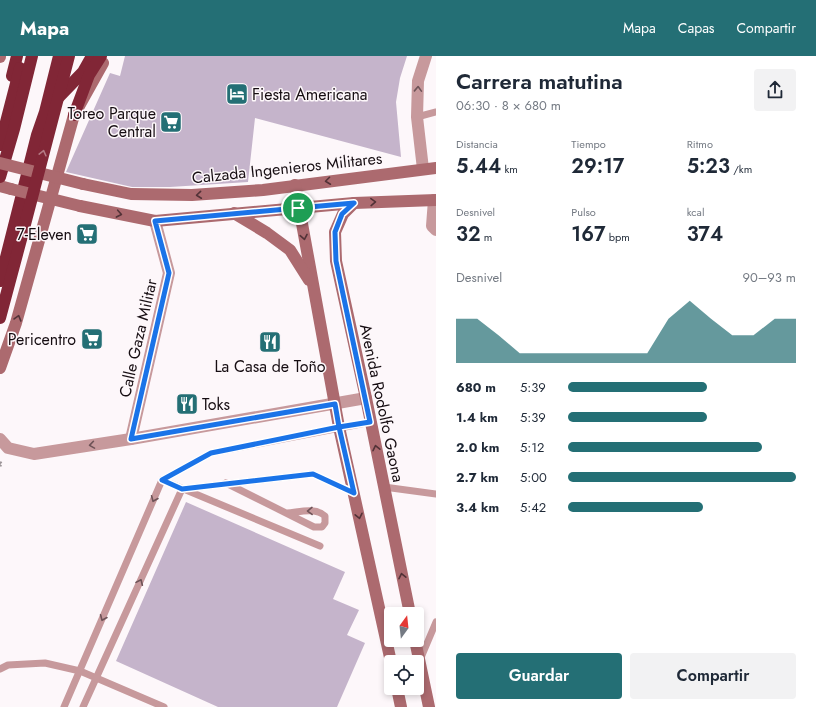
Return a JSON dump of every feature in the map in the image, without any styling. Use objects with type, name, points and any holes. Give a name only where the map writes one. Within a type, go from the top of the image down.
[{"type":"highway","points":[[0,120],[17,56]]},
{"type":"highway","points":[[0,145],[24,56]]},
{"type":"highway","points":[[0,177],[14,129],[32,56]]},
{"type":"highway","points":[[0,318],[4,284],[37,135],[45,112],[59,56]]},
{"type":"highway","points":[[4,284],[68,56]]},
{"type":"highway","points":[[45,112],[83,72],[92,56]]},
{"type":"highway","points":[[74,115],[89,75],[100,56]]},
{"type":"main road","points":[[0,368],[16,323],[74,115],[107,56]]},
{"type":"main road","name":"Calzada Ingenieros Militares","points":[[0,163],[83,184],[131,194],[192,195],[263,190],[436,168]]},
{"type":"main road","points":[[295,185],[339,427],[389,655]]},
{"type":"main road","points":[[6,188],[80,206],[155,221],[354,203],[435,200]]},
{"type":"main road","name":"Avenida Rodolfo Gaona","points":[[354,203],[342,214],[335,232],[336,261],[366,398],[409,607]]},
{"type":"main road","points":[[234,213],[267,232],[290,250],[313,286]]},
{"type":"main road","points":[[424,692],[429,707]]},
{"type":"main road","points":[[398,695],[401,707]]},
{"type":"street","points":[[423,170],[417,116],[418,81],[426,56]]},
{"type":"street","points":[[435,200],[432,226],[436,230]]},
{"type":"street","name":"Calle Gaza Militar","points":[[131,439],[169,273],[155,221]]},
{"type":"street","points":[[0,439],[8,448],[34,454],[131,439],[366,398]]},
{"type":"lane","points":[[417,116],[436,112]]},
{"type":"lane","points":[[64,707],[162,480],[211,453],[370,422]]},
{"type":"lane","points":[[182,489],[313,474],[354,493]]},
{"type":"lane","points":[[162,480],[320,546]]},
{"type":"lane","points":[[226,483],[314,527],[322,527],[325,523],[325,516],[320,512],[312,510],[287,513]]},
{"type":"lane","points":[[384,487],[436,494]]},
{"type":"lane","points":[[83,707],[182,489]]},
{"type":"lane","points":[[422,655],[436,622]]},
{"type":"lane","points":[[0,669],[8,665],[45,663],[80,671],[164,707]]},
{"type":"building","name":"Toreo Parque Central","points":[[125,56],[407,56],[400,78],[396,102],[401,157],[255,118],[248,182],[170,187],[132,187],[66,172],[110,73],[120,76]]},
{"type":"building","points":[[186,502],[345,572],[333,599],[359,610],[347,635],[365,643],[337,707],[218,707],[116,661]]},
{"type":"place","name":"Fiesta Americana","points":[[237,94]]},
{"type":"place","name":"Toreo Parque Central","points":[[171,122]]},
{"type":"place","name":"7-Eleven","points":[[87,234]]},
{"type":"place","name":"Pericentro","points":[[92,339]]},
{"type":"place","name":"La Casa de Toño","points":[[270,342]]},
{"type":"place","name":"Toks","points":[[187,404]]},
{"type":"route","points":[[298,208],[155,221],[169,273],[131,439],[335,404],[339,427],[211,453],[162,480],[182,489],[313,474],[354,493],[339,427],[370,422],[336,261],[335,232],[342,214],[354,203],[298,208]]}]
